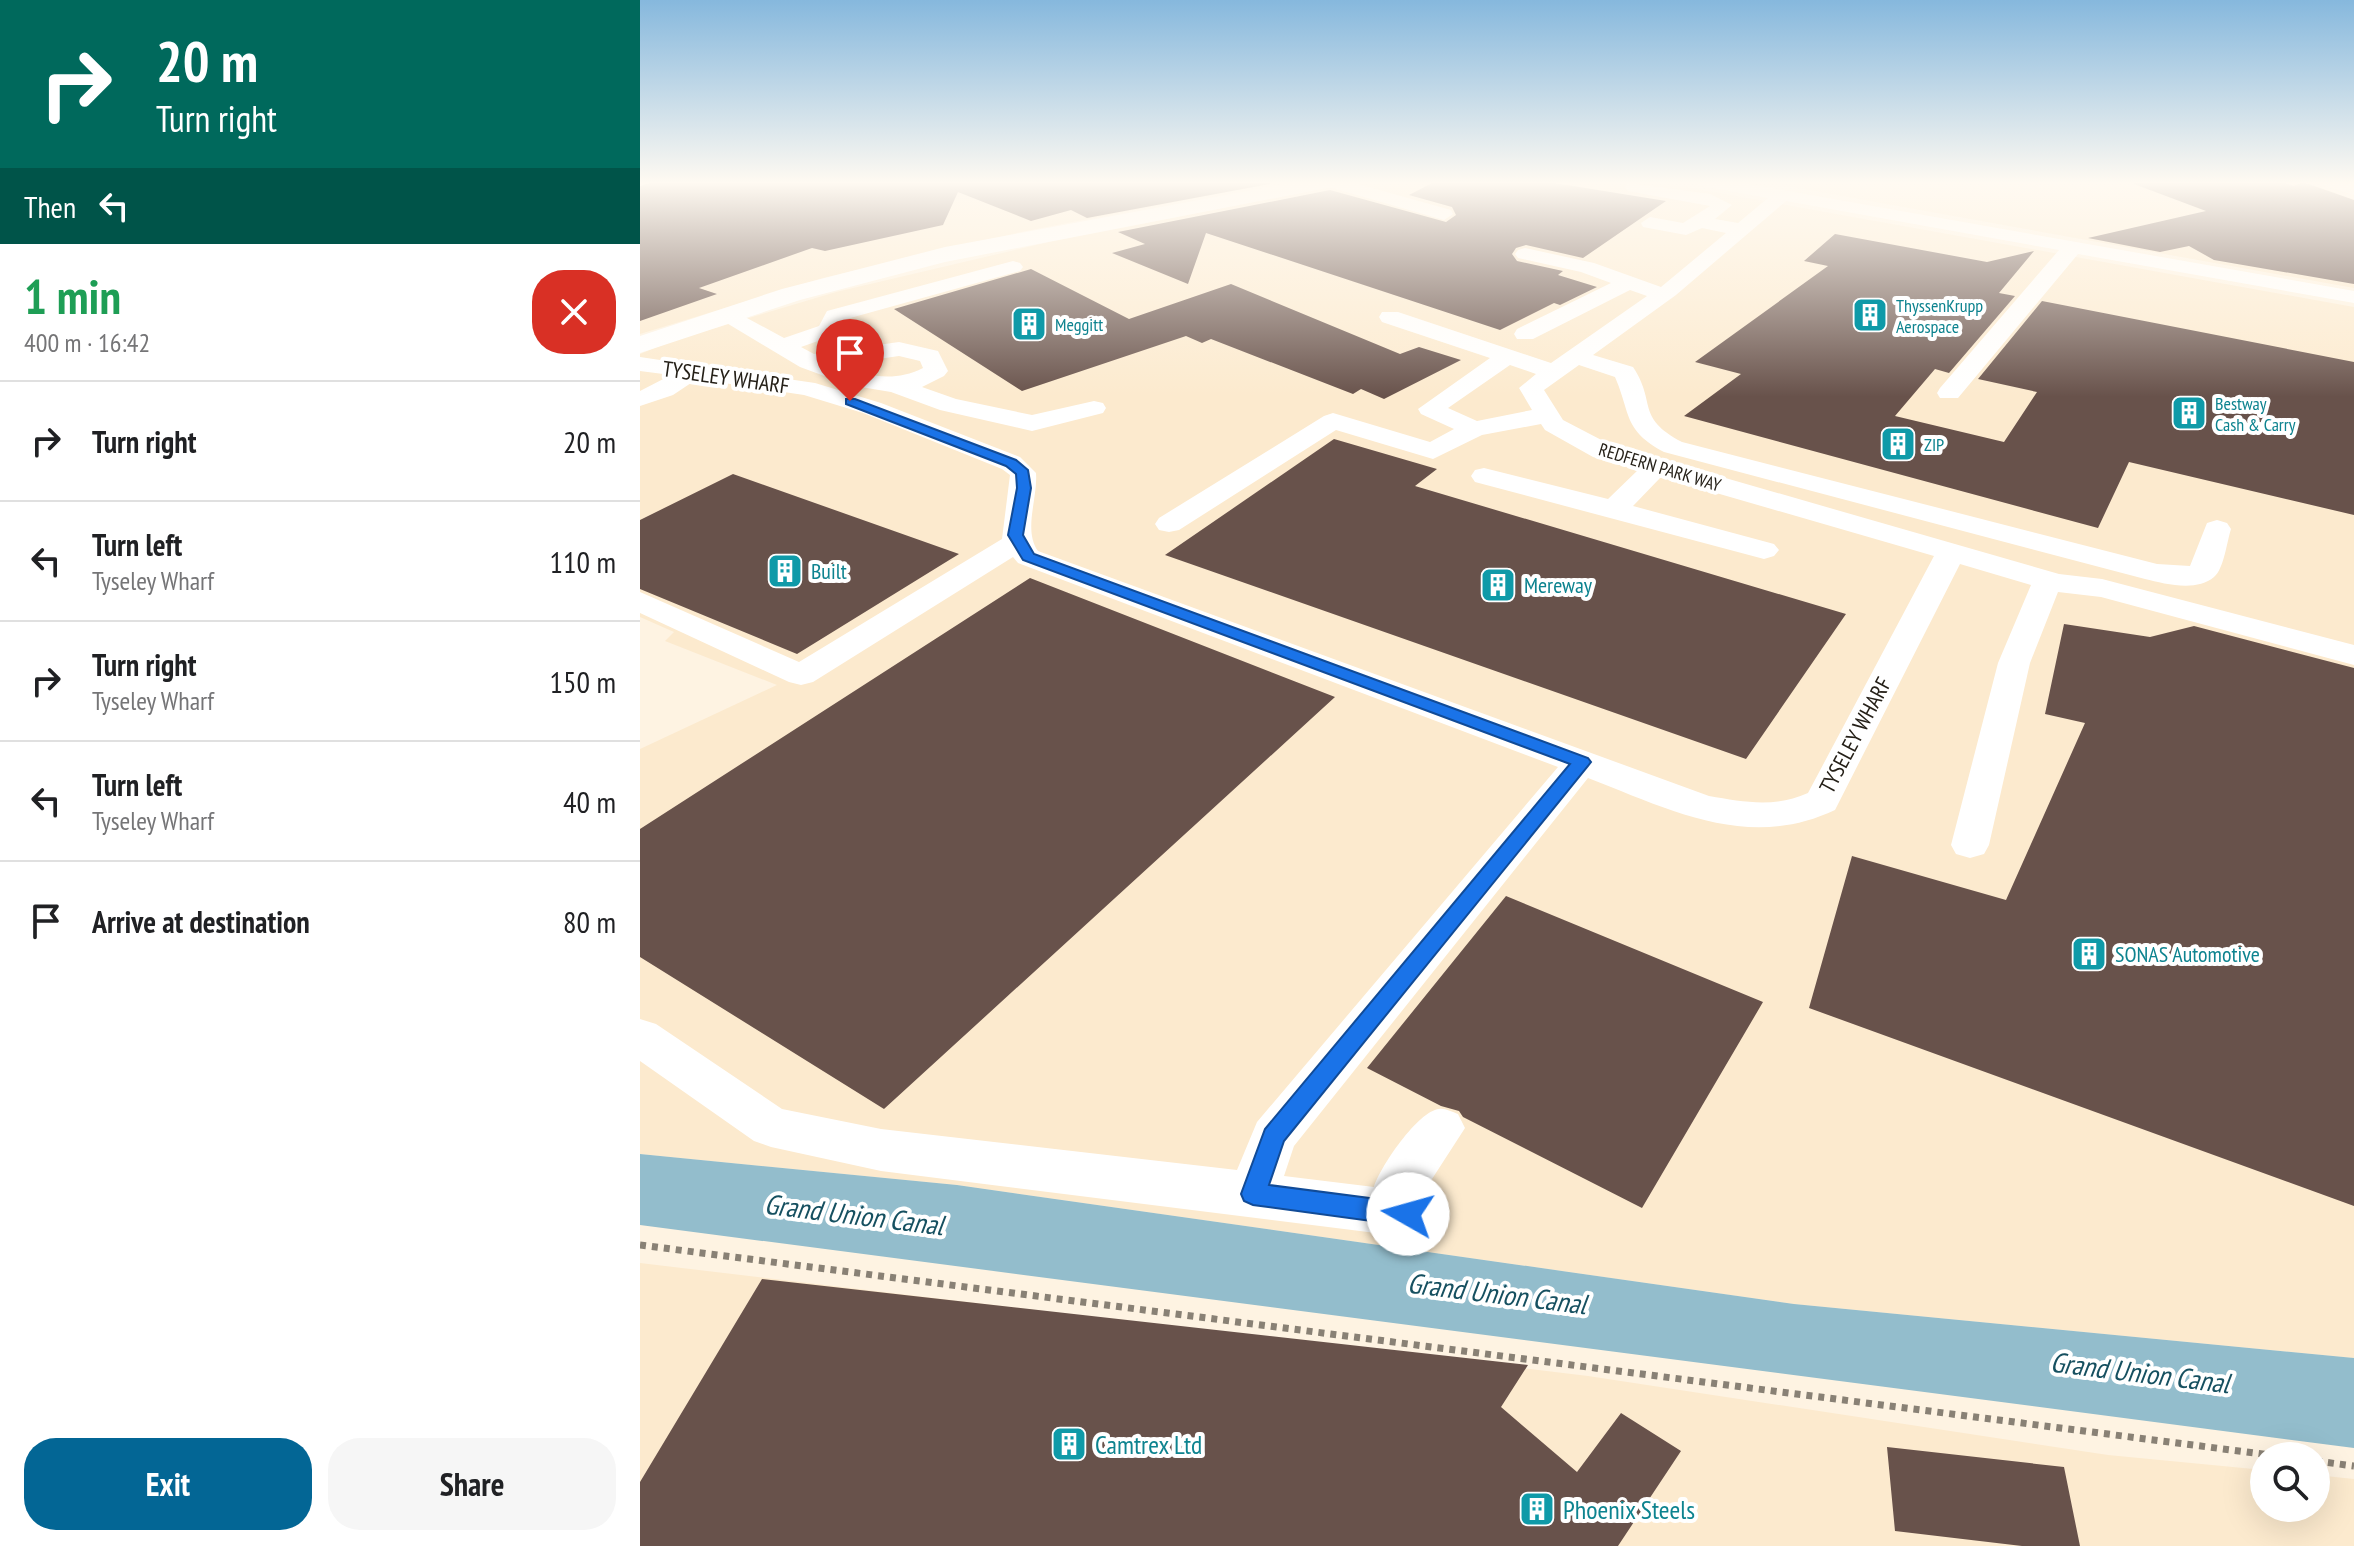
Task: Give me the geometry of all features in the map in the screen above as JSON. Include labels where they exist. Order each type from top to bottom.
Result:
[{"type":"main road","points":[[641,348],[809,289],[963,253]]},
{"type":"street","points":[[1169,524],[1333,421],[1433,451],[1474,429],[1547,415],[1531,388],[1721,253]]},
{"type":"street","points":[[1949,393],[2068,253]]},
{"type":"street","points":[[2108,253],[2354,297]]},
{"type":"street","points":[[1525,254],[1587,267],[1663,295]]},
{"type":"street","points":[[781,347],[827,330],[835,316],[1013,267]]},
{"type":"street","points":[[1525,334],[1629,282]]},
{"type":"street","points":[[726,316],[808,362],[857,379],[900,387],[949,405],[1032,423],[1094,408]]},
{"type":"street","points":[[1390,317],[1507,357],[1625,372],[1633,387],[1639,423],[1652,437],[1673,447],[2156,573],[2186,577],[2203,572],[2217,529]]},
{"type":"street","name":"TYSELEY WHARF","points":[[641,348],[694,371],[807,388],[872,408],[1011,463],[1023,473],[1017,542],[1028,557],[1703,808],[1757,817],[1796,815],[1822,801],[1951,552]]},
{"type":"street","points":[[808,362],[899,349],[930,356],[936,371],[923,380],[900,387]]},
{"type":"street","points":[[1474,429],[1430,409],[1507,357]]},
{"type":"street","points":[[640,399],[664,390],[694,371]]},
{"type":"street","name":"REDFERN PARK WAY","points":[[1547,415],[1554,425],[1602,451],[2060,583],[2102,588],[2354,655]]},
{"type":"street","points":[[1614,509],[1656,467]]},
{"type":"street","points":[[1484,476],[1764,550]]},
{"type":"street","points":[[640,601],[801,675],[1017,542]]},
{"type":"street","points":[[1970,845],[2014,663],[2060,583],[2093,556]]},
{"type":"street","points":[[1253,1194],[1274,1136],[1582,762]]},
{"type":"street","points":[[640,1037],[771,1127],[881,1150],[1400,1213],[1400,1182],[1441,1128]]},
{"type":"path","points":[[640,1245],[2250,1452]]},
{"type":"path","points":[[2330,1463],[2354,1466]]},
{"type":"shaded area","points":[[640,253],[930,253],[823,278],[640,334]]},
{"type":"shaded area","points":[[1002,253],[2054,253],[2354,307],[2354,1358],[1794,1304],[957,1185],[640,1154],[640,749],[777,685],[665,641],[674,632],[640,617],[640,354],[675,340],[836,292]]},
{"type":"shaded area","points":[[2160,253],[2354,253],[2354,288]]},
{"type":"shaded area","name":"Camtrex Ltd","points":[[640,1263],[1588,1376],[2108,1455],[2250,1469],[2250,1522],[2330,1522],[2330,1476],[2354,1479],[2354,1546],[640,1546]]},
{"type":"water","name":"Grand Union Canal","points":[[640,1154],[957,1185],[1794,1304],[2354,1358],[2354,1448],[2330,1445],[2330,1442],[2308,1442],[640,1225]]},
{"type":"building","points":[[640,253],[797,253],[699,288],[717,294],[640,321]]},
{"type":"building","points":[[1112,253],[1199,253],[1188,284]]},
{"type":"building","points":[[1267,253],[1513,253],[1517,261],[1563,271],[1558,275],[1597,287],[1560,305],[1554,303],[1500,330]]},
{"type":"building","points":[[1562,253],[1590,253],[1583,258]]},
{"type":"building","points":[[1813,253],[1939,253],[1987,262],[2032,253],[1999,293],[2015,296],[1949,373],[1935,369],[1895,416],[2004,442],[2037,392],[1978,379],[2042,301],[2354,362],[2354,515],[2129,462],[2098,528],[1684,416],[1741,374],[1695,362],[1828,266],[1804,261]]},
{"type":"building","points":[[2202,253],[2354,253],[2354,284],[2214,260]]},
{"type":"building","points":[[1031,269],[1129,319],[1231,284],[1400,354],[1419,347],[1461,360],[1384,399],[1361,389],[1353,394],[1211,339],[1202,343],[1186,336],[1022,391],[894,309]]},
{"type":"building","name":"Mereway","points":[[1334,439],[1437,469],[1415,486],[1846,614],[1746,759],[1165,555]]},
{"type":"building","name":"Built","points":[[733,474],[959,554],[797,654],[640,589],[640,520]]},
{"type":"building","points":[[1030,578],[1335,697],[884,1109],[640,957],[640,829]]},
{"type":"building","name":"SONAS Automotive","points":[[2064,624],[2150,637],[2194,626],[2354,668],[2354,1206],[1809,1008],[1852,856],[2006,900],[2085,723],[2045,714]]},
{"type":"building","points":[[1506,896],[1763,1002],[1642,1208],[1463,1117],[1459,1111],[1441,1106],[1367,1068]]},
{"type":"building","name":"Camtrex Ltd","points":[[762,1279],[1528,1365],[1501,1407],[1577,1472],[1621,1413],[1681,1451],[1618,1546],[640,1546],[640,1482]]},
{"type":"building","points":[[1887,1447],[2064,1467],[2080,1546],[2022,1546],[1895,1531]]},
{"type":"place","name":"ThyssenKrupp Aerospace","points":[[1870,315]]},
{"type":"place","name":"Meggitt","points":[[1029,324]]},
{"type":"place","name":"Bestway Cash & Carry","points":[[2189,413]]},
{"type":"place","name":"ZIP","points":[[1898,444]]},
{"type":"place","name":"Built","points":[[785,571]]},
{"type":"place","name":"Mereway","points":[[1498,585]]},
{"type":"place","name":"SONAS Automotive","points":[[2089,954]]},
{"type":"place","name":"Camtrex Ltd","points":[[1069,1444]]},
{"type":"place","name":"Phoenix Steels","points":[[1537,1509]]},
{"type":"route","points":[[850,401],[1011,463],[1023,473],[1024,488],[1016,535],[1017,542],[1028,557],[1582,762],[1274,1136],[1253,1194],[1408,1214]]}]
